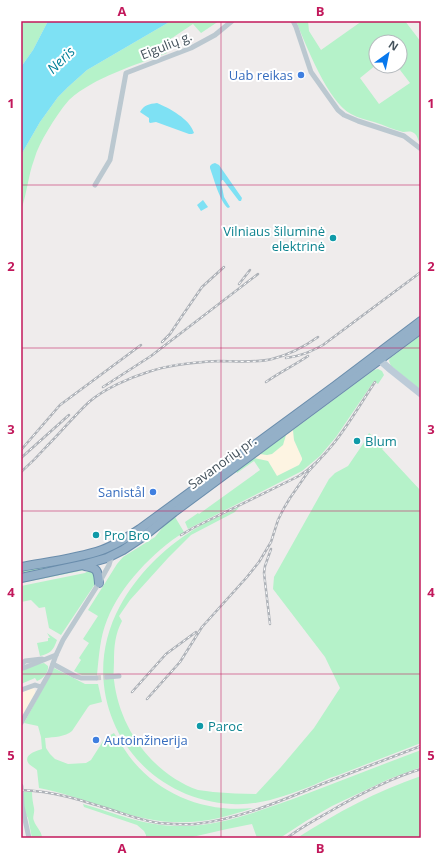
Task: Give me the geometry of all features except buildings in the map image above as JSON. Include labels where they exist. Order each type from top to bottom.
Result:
[{"type":"highway","name":"Savanorių pr.","points":[[21,578],[100,561],[112,556],[144,536],[377,358],[421,320]]},
{"type":"highway","name":"Savanorių pr.","points":[[21,567],[81,556],[112,546],[119,542],[145,526],[335,386],[421,329]]},
{"type":"highway","points":[[112,546],[112,556]]},
{"type":"highway","points":[[82,565],[97,570],[99,573],[99,583]]},
{"type":"main road","points":[[377,358],[421,394]]},
{"type":"street","name":"Eigulių g.","points":[[95,185],[110,160],[126,73],[191,48],[216,35],[232,21]]},
{"type":"street","points":[[293,21],[311,72],[338,110],[344,115],[353,119],[404,136],[421,150]]},
{"type":"street","points":[[21,723],[53,664],[63,640],[99,583],[109,565],[112,556]]},
{"type":"street","points":[[21,668],[56,655]]},
{"type":"street","points":[[21,665],[26,661],[45,659]]},
{"type":"street","points":[[53,664],[74,676],[81,678],[96,678]]},
{"type":"street","points":[[107,677],[119,676]]},
{"type":"street","points":[[21,690],[35,685],[41,687]]},
{"type":"street","points":[[21,786],[22,806],[29,838]]},
{"type":"shaded area","points":[[293,430],[294,440],[302,460],[299,465],[277,476],[268,461],[254,458]]},
{"type":"shaded area","points":[[33,688],[35,693],[21,718],[21,693]]},
{"type":"green space","points":[[25,21],[48,21],[33,50],[21,67],[21,26]]},
{"type":"green space","points":[[171,21],[219,21],[201,33],[193,24],[163,44],[167,53],[103,78],[79,92],[69,100],[60,111],[38,148],[21,210],[21,155],[40,122],[58,97],[87,70]]},
{"type":"green space","points":[[296,21],[308,21],[309,31],[321,50],[362,21],[405,21],[421,42],[421,144],[412,132],[403,132],[360,118],[342,108],[326,86]]},
{"type":"green space","points":[[421,335],[421,390],[391,366],[389,361],[390,358]]},
{"type":"green space","points":[[378,369],[382,371],[384,375],[378,384],[374,381],[336,437],[320,456],[302,471],[188,529],[185,522],[198,513],[199,514],[260,470],[254,461],[237,473],[236,471],[254,458],[268,461],[277,476],[299,465],[302,458],[294,440],[293,430],[374,370]]},
{"type":"green space","points":[[369,433],[385,446],[382,449],[421,491],[421,743],[314,785],[263,802],[232,804],[197,798],[166,783],[140,762],[120,736],[108,706],[103,673],[107,640],[120,606],[134,584],[161,554],[182,537],[198,527],[239,507],[235,512],[191,535],[130,600],[119,616],[122,621],[115,641],[114,680],[117,698],[131,731],[141,747],[166,773],[181,783],[198,790],[256,794],[314,728],[340,688],[325,657],[273,589],[274,577],[329,479],[335,473],[348,466]]},
{"type":"green space","points":[[286,435],[283,445],[272,454],[260,454]]},
{"type":"green space","points":[[175,517],[184,532],[161,549],[139,570],[129,582],[113,607],[103,633],[97,675],[82,675],[74,671],[81,660],[79,658],[89,643],[83,639],[98,616],[88,610],[117,564],[123,557],[155,537],[167,522]]},
{"type":"green space","points":[[97,555],[75,563],[21,574],[21,571]]},
{"type":"green space","points":[[83,568],[86,569],[21,583],[21,580]]},
{"type":"green space","points":[[91,570],[94,574],[95,584],[61,635],[49,628],[45,607],[39,608],[31,600],[21,602],[21,586],[85,573]]},
{"type":"green space","points":[[47,633],[57,640],[51,651],[40,656],[37,643],[48,641],[48,638],[50,638]]},
{"type":"green space","points":[[44,663],[48,666],[48,668],[47,673],[43,677],[37,681],[35,678],[21,684],[21,671]]},
{"type":"green space","points":[[54,668],[85,684],[98,684],[102,702],[90,705],[69,733],[45,738],[46,748],[55,759],[68,764],[86,763],[91,760],[105,738],[114,733],[129,756],[141,770],[169,791],[201,804],[235,809],[253,808],[203,821],[172,822],[138,817],[72,796],[39,788],[37,770],[29,764],[27,758],[36,751],[42,749],[41,737],[38,726],[24,723]]},
{"type":"green space","points":[[421,750],[421,767],[389,779],[332,806],[280,838],[257,838],[252,824],[188,838],[146,838],[144,831],[137,825],[84,807],[83,804],[154,824],[193,826],[208,824],[237,818],[265,809]]},
{"type":"green space","points":[[421,776],[421,838],[297,838],[357,803],[389,788]]},
{"type":"green space","points":[[21,792],[32,792],[34,810],[33,819],[41,833],[42,838],[32,838],[28,818],[21,807]]},
{"type":"water","name":"Neris","points":[[48,21],[171,21],[87,70],[58,97],[40,122],[21,155],[21,67],[33,50]]},
{"type":"water","points":[[157,103],[173,111],[184,119],[192,128],[194,133],[189,134],[156,122],[150,123],[149,118],[140,112],[147,105]]},
{"type":"water","points":[[215,163],[219,165],[242,198],[241,201],[239,201],[222,180],[221,182],[224,197],[230,207],[228,208],[222,201],[210,168],[212,164]]},
{"type":"water","points":[[203,200],[208,207],[201,211],[197,205]]},
{"type":"tunnel","points":[[96,678],[107,677]]},
{"type":"railway","points":[[162,342],[170,334],[202,287],[224,267]]},
{"type":"railway","points":[[239,284],[250,270]]},
{"type":"railway","points":[[286,358],[314,350],[323,345],[421,272]]},
{"type":"railway","points":[[103,387],[151,356],[258,274]]},
{"type":"railway","points":[[21,472],[89,402],[109,388],[141,374],[166,367],[202,362],[272,359],[296,350],[318,337]]},
{"type":"railway","points":[[21,450],[60,405],[141,345]]},
{"type":"railway","points":[[266,382],[308,356]]},
{"type":"railway","points":[[181,535],[299,476],[311,467],[322,457],[342,433],[375,382]]},
{"type":"railway","points":[[21,458],[69,415]]},
{"type":"railway","points":[[147,699],[180,662],[202,627],[259,562],[271,542],[278,520],[284,508],[308,472],[320,459]]},
{"type":"railway","points":[[270,624],[264,573],[271,549]]},
{"type":"railway","points":[[132,692],[166,654],[196,632]]},
{"type":"railway","points":[[21,790],[45,792],[69,797],[153,822],[195,824],[211,822],[243,814],[421,746]]},
{"type":"railway","points":[[287,838],[308,824],[362,794],[421,769]]},
{"type":"place","name":"Uab reikas","points":[[301,75]]},
{"type":"place","name":"Vilniaus šiluminė elektrinė","points":[[333,238]]},
{"type":"place","name":"Blum","points":[[357,441]]},
{"type":"place","name":"Sanistål","points":[[153,492]]},
{"type":"place","name":"Pro Bro","points":[[96,535]]},
{"type":"place","name":"Paroc","points":[[200,726]]},
{"type":"place","name":"Autoinžinerija","points":[[96,740]]}]
